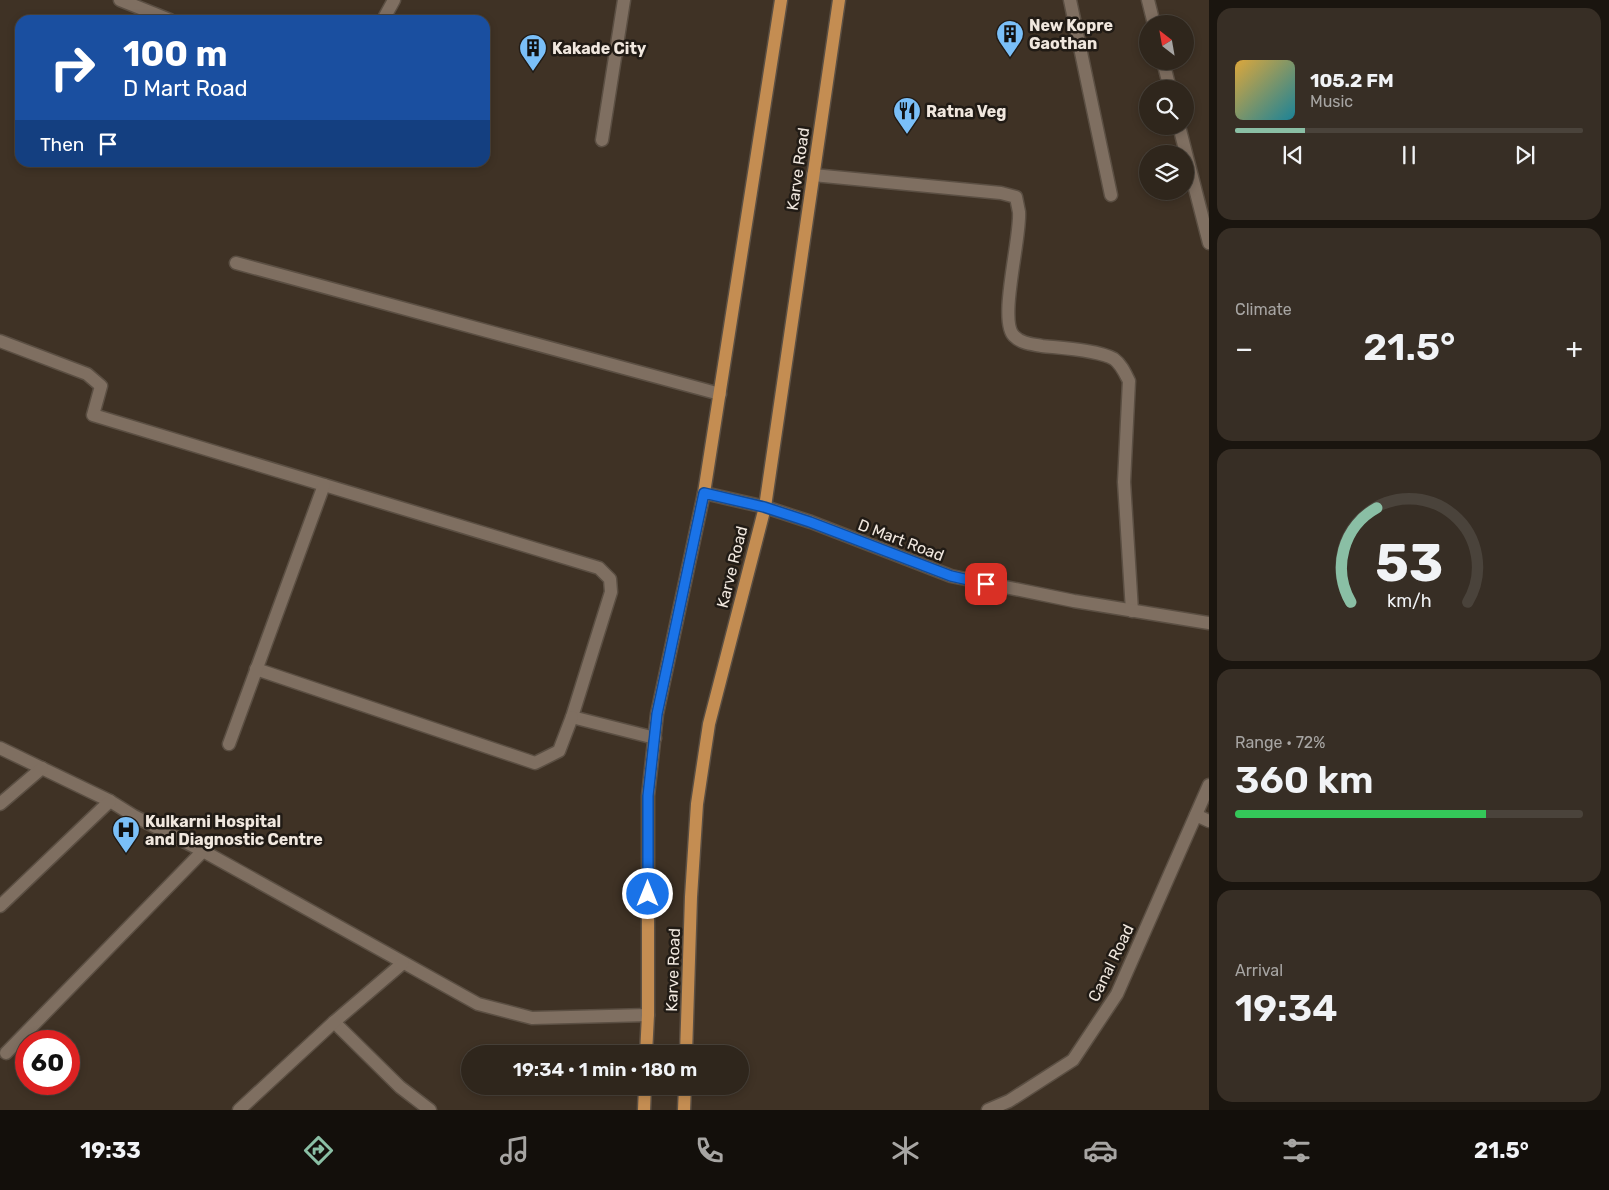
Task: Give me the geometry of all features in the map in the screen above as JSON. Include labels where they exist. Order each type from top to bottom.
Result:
[{"type":"main road","name":"Karve Road","points":[[646,1045],[648,796],[657,714],[704,493],[781,0]]},
{"type":"main road","name":"Karve Road","points":[[686,1045],[691,897],[697,804],[709,724],[764,507],[839,0]]},
{"type":"main road","points":[[644,1110],[645,1095]]},
{"type":"main road","points":[[684,1110],[685,1095]]},
{"type":"street","points":[[120,0],[158,15]]},
{"type":"street","points":[[386,15],[394,0]]},
{"type":"street","points":[[602,140],[624,0]]},
{"type":"street","points":[[1070,0],[1111,195]]},
{"type":"street","points":[[1148,0],[1152,15]]},
{"type":"street","points":[[1182,135],[1203,196],[1209,243]]},
{"type":"street","points":[[813,175],[1001,193],[1016,197],[1019,213],[1016,256],[1008,309],[1008,324],[1013,335],[1024,343],[1098,354],[1113,359],[1121,366],[1129,381],[1124,482],[1132,611]]},
{"type":"street","points":[[236,263],[720,394]]},
{"type":"street","points":[[0,341],[87,374],[101,386],[93,415],[598,568],[610,579],[611,592],[572,717],[559,751],[535,763],[256,670]]},
{"type":"street","points":[[229,744],[324,485]]},
{"type":"street","name":"D Mart Road","points":[[704,493],[764,507],[810,522],[951,576],[1074,601],[1209,622]]},
{"type":"street","points":[[572,717],[654,738]]},
{"type":"street","points":[[0,748],[110,801],[134,816],[203,851],[478,1004],[532,1018],[648,1015]]},
{"type":"street","points":[[0,804],[42,768]]},
{"type":"street","name":"Canal Road","points":[[988,1110],[1009,1101],[1073,1060],[1117,994],[1209,785]]},
{"type":"street","points":[[0,906],[110,801]]},
{"type":"street","points":[[1196,816],[1209,821]]},
{"type":"street","points":[[6,1053],[203,851]]},
{"type":"street","points":[[239,1110],[334,1022],[403,963]]},
{"type":"street","points":[[334,1022],[400,1087],[430,1110]]},
{"type":"place","name":"New Kopre Gaothan","points":[[1010,58]]},
{"type":"place","name":"Kakade City","points":[[533,72]]},
{"type":"place","name":"Ratna Veg","points":[[907,135]]},
{"type":"place","name":"Kulkarni Hospital and Diagnostic Centre","points":[[126,854]]},
{"type":"route","points":[[648,894],[648,796],[657,714],[704,493],[764,507],[810,522],[951,576],[986,584]]}]
